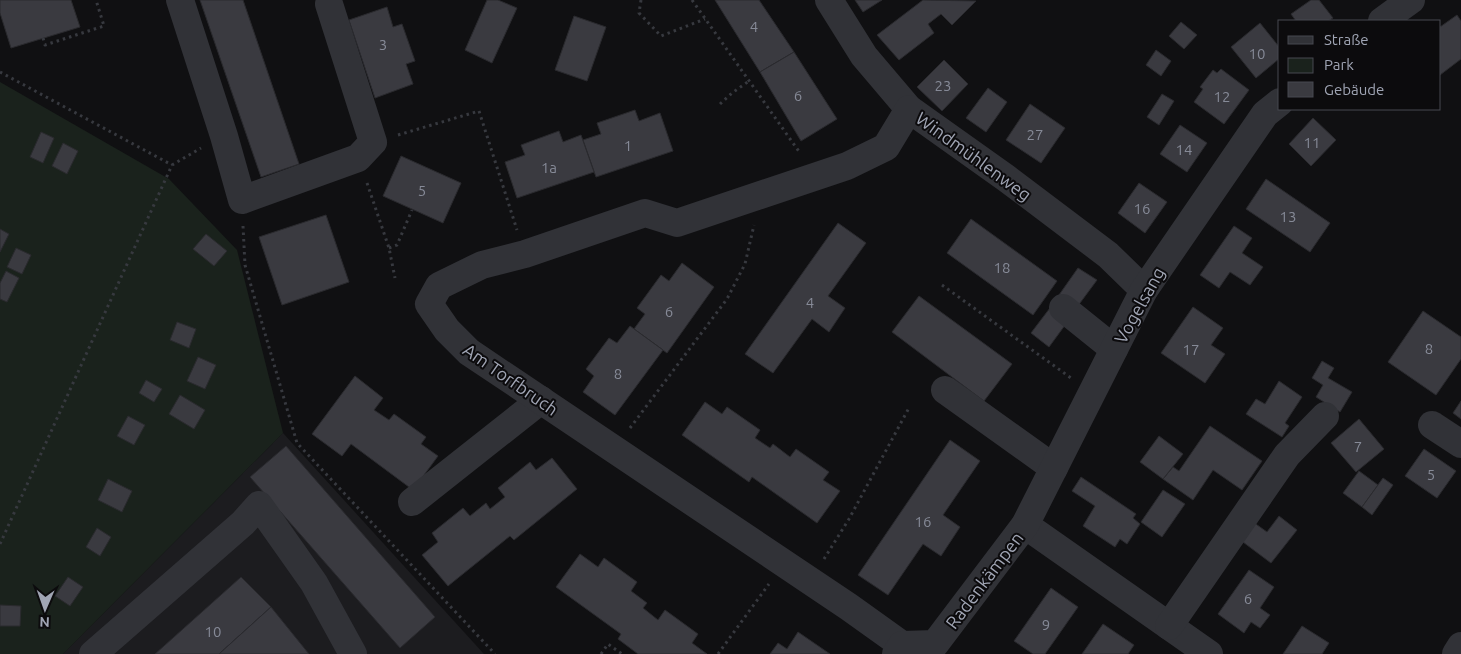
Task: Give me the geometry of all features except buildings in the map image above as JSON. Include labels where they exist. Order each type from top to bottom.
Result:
[{"type":"street","points":[[180,0],[224,136],[242,200],[366,150],[329,4]]},
{"type":"street","name":"Windmühlenweg","points":[[829,0],[864,56],[909,109],[1006,178],[1108,255],[1144,290]]},
{"type":"street","points":[[1383,20],[1411,0]]},
{"type":"street","name":"Vogelsang","points":[[1025,525],[1144,290],[1264,114],[1278,104]]},
{"type":"street","name":"Am Torfbruch","points":[[899,650],[849,607],[469,352],[447,330],[429,304],[439,286],[482,265],[525,254],[645,213],[677,223],[847,166],[886,147],[909,109]]},
{"type":"street","points":[[1064,308],[1114,349]]},
{"type":"street","points":[[945,390],[1054,468]]},
{"type":"street","points":[[412,502],[541,400]]},
{"type":"street","points":[[1169,626],[1287,455],[1325,416]]},
{"type":"street","points":[[1432,425],[1461,444]]},
{"type":"street","points":[[93,654],[243,523],[259,505],[314,583],[353,654]]},
{"type":"street","name":"Radenkämpen","points":[[899,650],[935,644],[1025,525],[1209,654]]},
{"type":"street","points":[[1456,654],[1461,646]]},
{"type":"path","points":[[43,38],[45,45],[104,26],[96,0]]},
{"type":"path","points":[[641,0],[639,13],[661,36],[705,19]]},
{"type":"path","points":[[692,0],[816,176]]},
{"type":"path","points":[[0,72],[172,165]]},
{"type":"path","points":[[720,104],[749,81]]},
{"type":"path","points":[[395,278],[366,150],[479,111],[525,254]]},
{"type":"path","points":[[0,544],[172,165],[224,136]]},
{"type":"path","points":[[614,450],[727,299],[745,264],[762,195]]},
{"type":"path","points":[[242,200],[245,265],[297,443],[496,654]]},
{"type":"path","points":[[389,248],[397,245],[412,210]]},
{"type":"path","points":[[942,286],[1092,393]]},
{"type":"path","points":[[811,581],[848,519],[910,406]]},
{"type":"path","points":[[718,654],[784,564]]},
{"type":"path","points":[[601,654],[608,644],[622,654]]},
{"type":"shaded area","points":[[283,433],[484,654],[63,654]]},
{"type":"green space","points":[[0,82],[169,179],[237,250],[283,433],[63,654],[0,654]]}]
